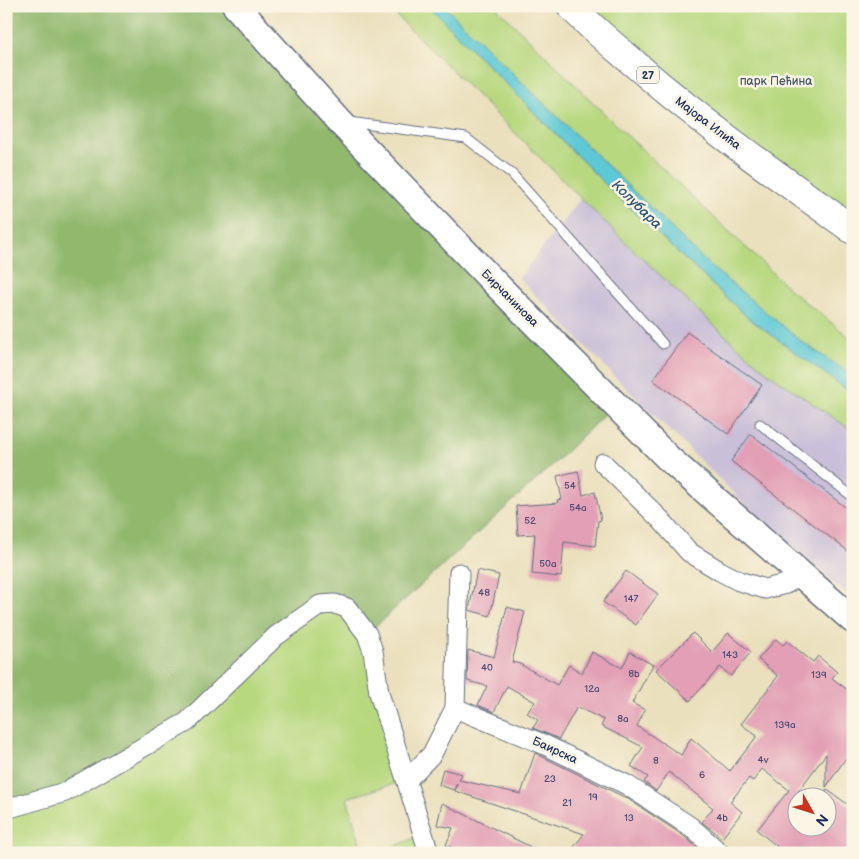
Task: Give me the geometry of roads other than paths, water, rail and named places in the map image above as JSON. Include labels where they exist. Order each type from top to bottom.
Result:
[{"type":"main road","name":"Бирчанинова","points":[[236,6],[339,121],[491,279],[668,458],[853,620]]},
{"type":"main road","name":"Мајора Илића","points":[[571,6],[671,96],[785,182],[853,230]]},
{"type":"street","points":[[603,463],[661,520],[689,552],[720,571],[739,581],[765,589],[786,584],[799,574]]},
{"type":"street","points":[[407,780],[432,754],[455,708],[459,573]]},
{"type":"street","points":[[6,810],[65,792],[188,722],[276,636],[320,604],[335,604],[347,608],[367,634],[373,651],[379,693],[429,853]]},
{"type":"street","name":"Баирска","points":[[455,708],[544,744],[628,784],[691,827],[720,853]]},
{"type":"lane","points":[[339,121],[466,138],[512,174],[663,344]]},
{"type":"lane","points":[[760,424],[853,497]]},
{"type":"water","name":"Колубара","points":[[429,6],[444,6],[710,266],[802,342],[853,376],[853,394],[747,317],[612,191]]},
{"type":"park label","name":"парк Пећина","points":[[776,81]]}]
